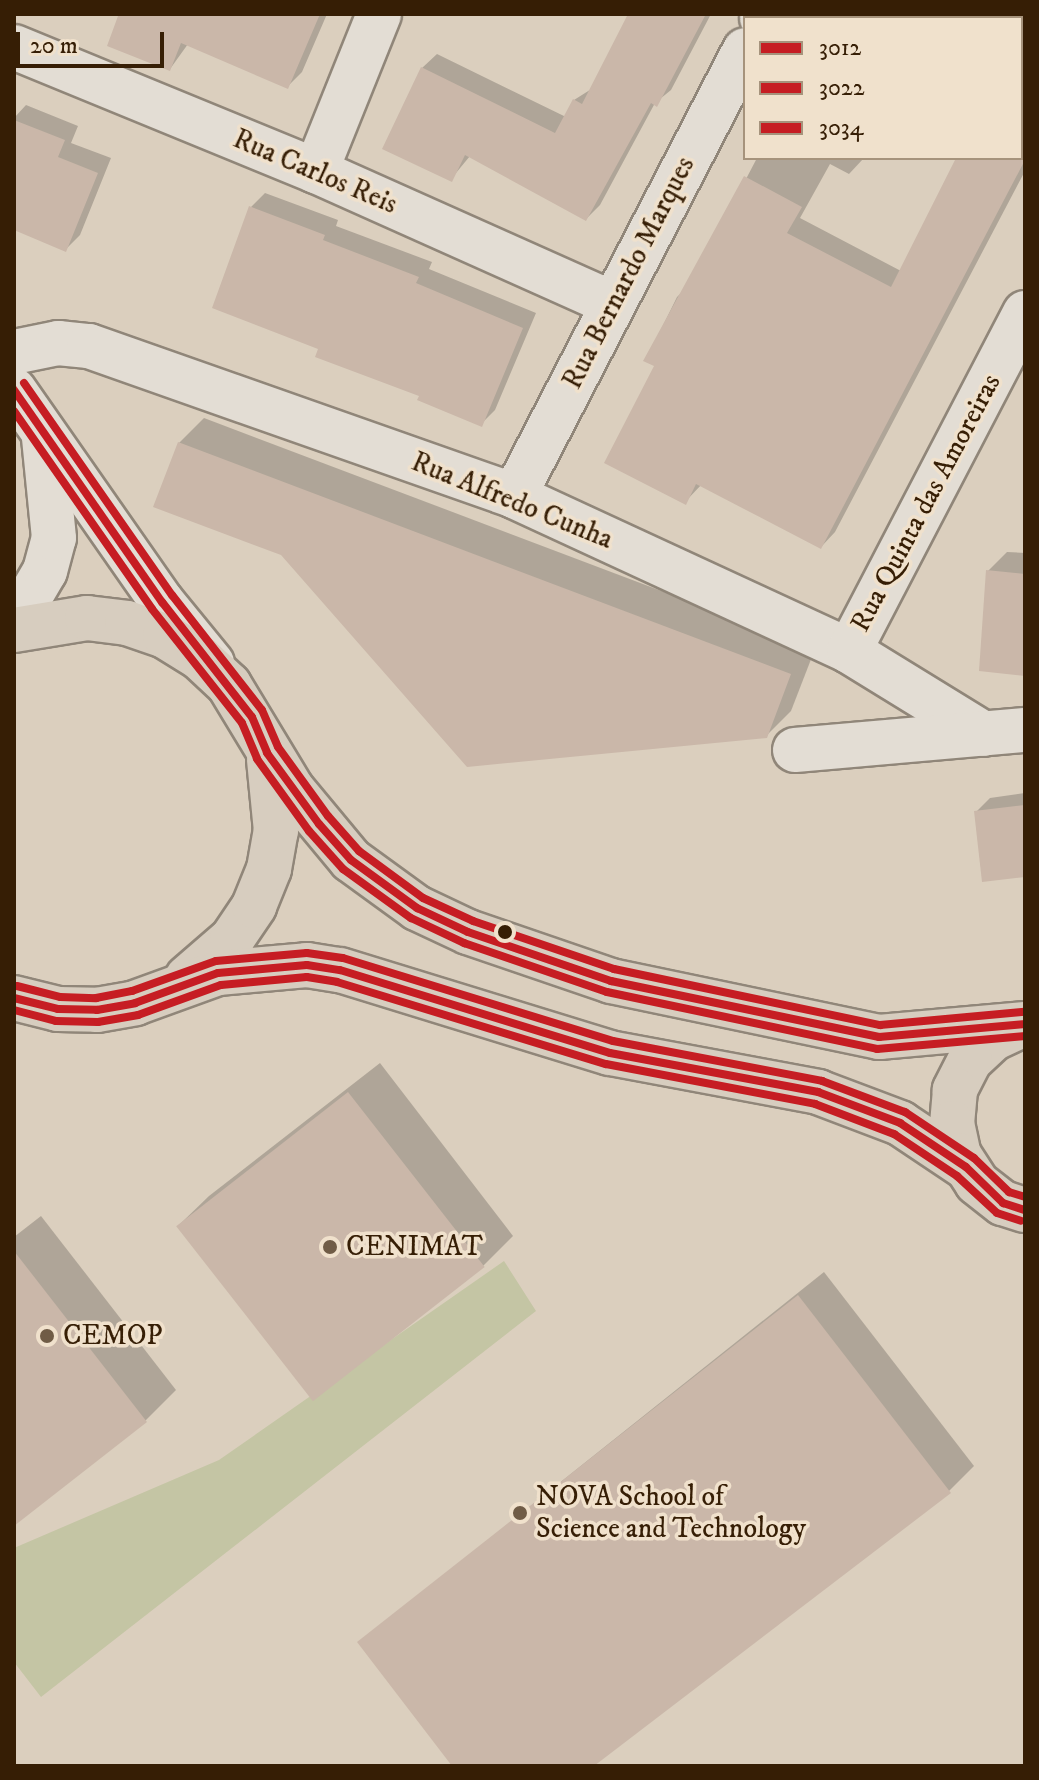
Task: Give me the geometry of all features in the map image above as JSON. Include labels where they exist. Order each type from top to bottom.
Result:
[{"type":"main road","points":[[14,630],[87,618],[127,623],[165,636],[229,685],[267,753],[319,824],[379,883],[455,926],[534,957],[611,981],[879,1037],[1024,1024]]},
{"type":"main road","points":[[172,988],[205,967],[232,939],[259,894],[276,831],[267,753]]},
{"type":"main road","points":[[14,998],[58,1009],[97,1010],[135,1003],[172,988],[260,967],[340,970],[597,1050],[818,1092],[900,1123],[966,1167]]},
{"type":"main road","points":[[1024,1024],[986,1045],[970,1060],[955,1090],[952,1123],[966,1167],[977,1183],[1003,1203],[1025,1210]]},
{"type":"street","points":[[316,171],[379,14]]},
{"type":"street","name":"Rua Carlos Reis","points":[[14,47],[316,171],[613,304]]},
{"type":"street","name":"Rua Bernardo Marques","points":[[514,496],[743,54]]},
{"type":"street","name":"Rua Quinta das Amoreiras","points":[[849,651],[1025,313]]},
{"type":"street","name":"Rua Alfredo Cunha","points":[[14,352],[58,343],[89,346],[514,496],[849,651],[1004,732]]},
{"type":"street","points":[[14,390],[162,602],[229,685]]},
{"type":"street","points":[[14,624],[45,571],[54,538],[44,436]]},
{"type":"street","points":[[795,750],[1004,732]]},
{"type":"green space","points":[[504,1261],[536,1311],[41,1697],[14,1662],[14,1548],[219,1460]]},
{"type":"building","points":[[114,14],[320,14],[288,89],[181,43],[170,71],[107,46],[118,16]]},
{"type":"building","points":[[628,14],[706,14],[657,107],[651,103],[586,221],[465,155],[452,182],[382,149],[421,67],[555,133],[573,99],[582,104]]},
{"type":"building","points":[[14,120],[65,140],[58,157],[98,173],[66,252],[14,230]]},
{"type":"building","points":[[955,160],[1025,160],[821,549],[696,484],[686,505],[604,463],[654,366],[643,361],[744,176],[802,207],[787,233],[891,287]]},
{"type":"building","points":[[249,206],[325,235],[323,240],[419,277],[416,283],[523,328],[482,427],[417,400],[419,396],[315,357],[318,349],[212,308]]},
{"type":"building","points":[[178,442],[791,674],[767,738],[467,767],[281,555],[153,507]]},
{"type":"building","points":[[986,570],[1025,574],[1025,676],[979,671]]},
{"type":"building","points":[[1025,805],[1025,877],[982,882],[974,811]]},
{"type":"building","name":"CENIMAT","points":[[348,1092],[485,1267],[313,1401],[176,1226]]},
{"type":"building","name":"CEMOP","points":[[14,1251],[147,1422],[14,1526]]},
{"type":"building","points":[[798,1295],[951,1493],[594,1766],[452,1766],[357,1642]]},
{"type":"transit line","name":"3034","points":[[24,383],[172,595],[262,710],[278,747],[328,816],[359,851],[423,898],[473,921],[614,969],[880,1025],[1024,1012]]},
{"type":"transit line","name":"3012","points":[[14,390],[162,602],[252,717],[267,753],[319,824],[351,860],[417,908],[468,932],[611,981],[879,1037],[1025,1024]]},
{"type":"transit line","name":"3022","points":[[14,411],[152,609],[242,723],[257,759],[309,831],[343,869],[411,918],[464,943],[607,992],[877,1049],[1025,1036]]},
{"type":"transit line","name":"3034","points":[[17,986],[60,997],[96,998],[132,991],[216,961],[307,953],[343,958],[613,1041],[822,1081],[905,1112],[974,1158],[1009,1192],[1025,1197]]},
{"type":"transit line","name":"3012","points":[[14,998],[58,1009],[97,1010],[135,1003],[218,973],[307,965],[340,970],[610,1053],[818,1092],[900,1123],[966,1167],[1003,1203],[1025,1210]]},
{"type":"transit line","name":"3022","points":[[14,1010],[56,1021],[98,1022],[138,1015],[221,985],[307,977],[337,982],[606,1064],[815,1104],[894,1134],[957,1176],[997,1213],[1021,1221]]},
{"type":"place","name":"CENIMAT","points":[[330,1247]]},
{"type":"place","name":"CEMOP","points":[[47,1336]]},
{"type":"place","name":"NOVA School of Science and Technology","points":[[520,1513]]}]
